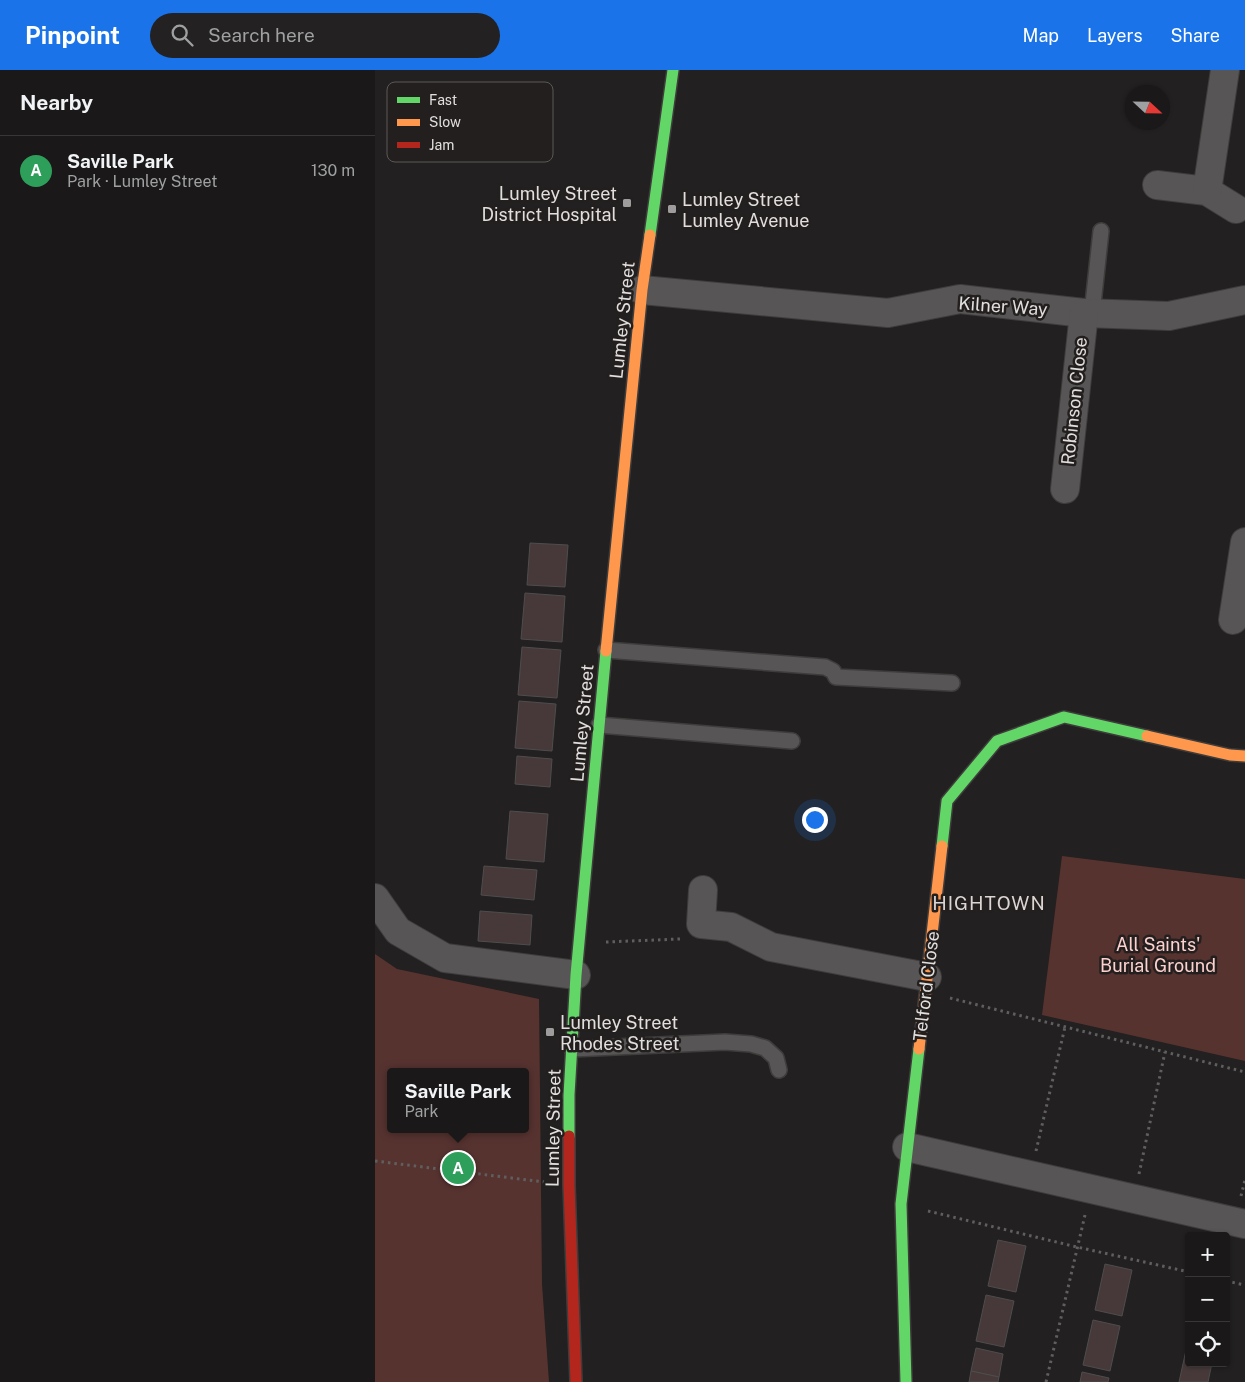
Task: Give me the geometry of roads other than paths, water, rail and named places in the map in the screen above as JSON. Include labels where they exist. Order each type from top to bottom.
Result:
[{"type":"main road","name":"Lumley Street","points":[[576,1382],[569,1185],[569,1095],[576,975],[581,942],[605,650],[642,290],[673,70]]},
{"type":"main road","name":"Telford Close","points":[[906,1382],[901,1204],[947,801],[997,741],[1064,717],[1230,755],[1245,756]]},
{"type":"street","points":[[1207,191],[1225,70]]},
{"type":"street","points":[[1157,185],[1207,191],[1240,211]]},
{"type":"street","name":"Kilner Way","points":[[642,290],[888,313],[961,299],[1088,313],[1169,316],[1245,300]]},
{"type":"street","name":"Robinson Close","points":[[1065,489],[1088,313]]},
{"type":"street","points":[[1233,620],[1245,542]]},
{"type":"street","points":[[703,890],[701,924],[731,927],[771,947],[926,984]]},
{"type":"street","points":[[375,898],[398,932],[445,958],[576,975]]},
{"type":"street","points":[[907,1147],[1245,1224]]},
{"type":"lane","points":[[1088,313],[1101,231]]},
{"type":"lane","points":[[605,650],[825,668],[833,671],[836,677],[952,682]]},
{"type":"lane","points":[[599,726],[792,741]]},
{"type":"lane","points":[[572,1049],[725,1042],[751,1044],[765,1048],[776,1058],[779,1070]]},
{"type":"place","name":"Lumley Street District Hospital","points":[[627,203]]},
{"type":"place","name":"Lumley Street Lumley Avenue","points":[[672,209]]},
{"type":"place","name":"Lumley Street Rhodes Street","points":[[550,1032]]},
{"type":"place","name":"Saville Park","points":[[458,1168]]},
{"type":"district","name":"HIGHTOWN","points":[[989,903]]},
{"type":"park label","name":"All Saints' Burial Ground","points":[[1158,954]]}]
